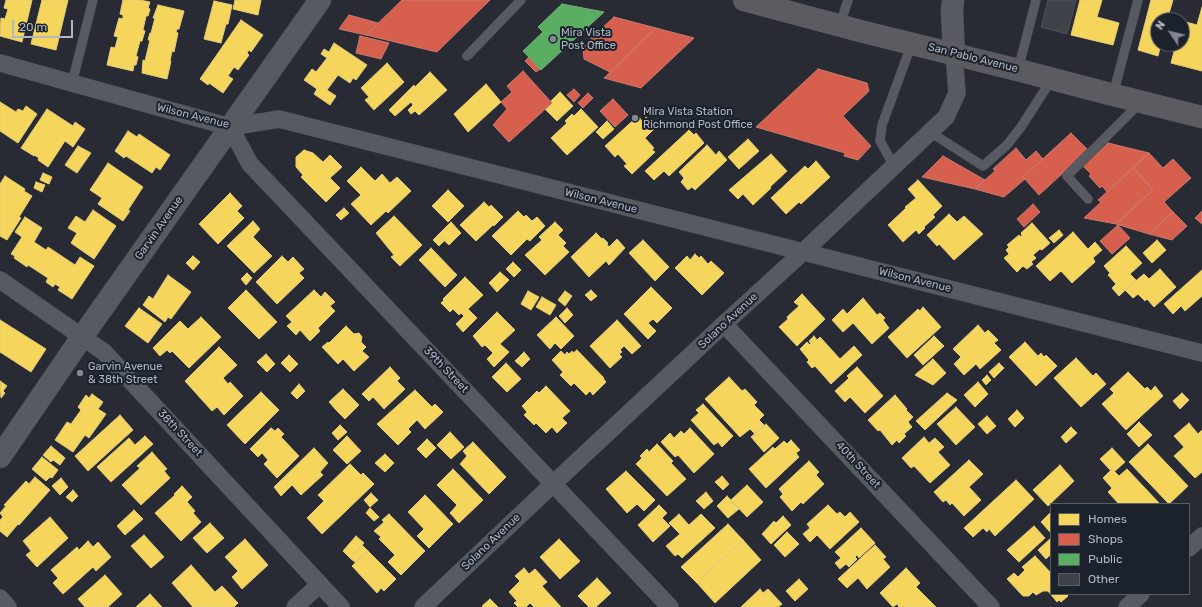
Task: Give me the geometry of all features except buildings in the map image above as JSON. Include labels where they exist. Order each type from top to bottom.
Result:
[{"type":"main road","name":"San Pablo Avenue","points":[[744,0],[1202,117]]},
{"type":"street","name":"Garvin Avenue","points":[[0,456],[82,337],[320,0]]},
{"type":"street","name":"Solano Avenue","points":[[423,607],[946,117],[957,93],[952,11],[953,0]]},
{"type":"street","name":"Wilson Avenue","points":[[0,63],[230,127],[279,119],[1202,353]]},
{"type":"street","name":"39th Street","points":[[230,127],[250,164],[670,607]]},
{"type":"street","name":"38th Street","points":[[0,280],[104,352],[342,607]]},
{"type":"street","name":"40th Street","points":[[724,324],[991,607]]},
{"type":"street","points":[[1190,547],[1202,536]]},
{"type":"street","points":[[295,607],[320,584]]},
{"type":"street","points":[[1127,607],[1140,595]]},
{"type":"street","points":[[0,598],[8,607]]},
{"type":"lane","points":[[72,83],[93,0]]},
{"type":"lane","points":[[467,56],[520,0]]},
{"type":"lane","points":[[840,25],[848,0]]},
{"type":"lane","points":[[1018,70],[1036,0]]},
{"type":"lane","points":[[1113,95],[1138,0]]},
{"type":"lane","points":[[894,166],[880,141],[882,125],[912,43]]},
{"type":"lane","points":[[930,132],[983,166],[1007,145],[1021,127],[1052,79]]},
{"type":"lane","points":[[1088,199],[1067,176],[1141,102]]},
{"type":"place","name":"Mira Vista Post Office","points":[[553,39]]},
{"type":"place","name":"Mira Vista Station Richmond Post Office","points":[[635,118]]},
{"type":"place","name":"Garvin Avenue & 38th Street","points":[[80,373]]}]
